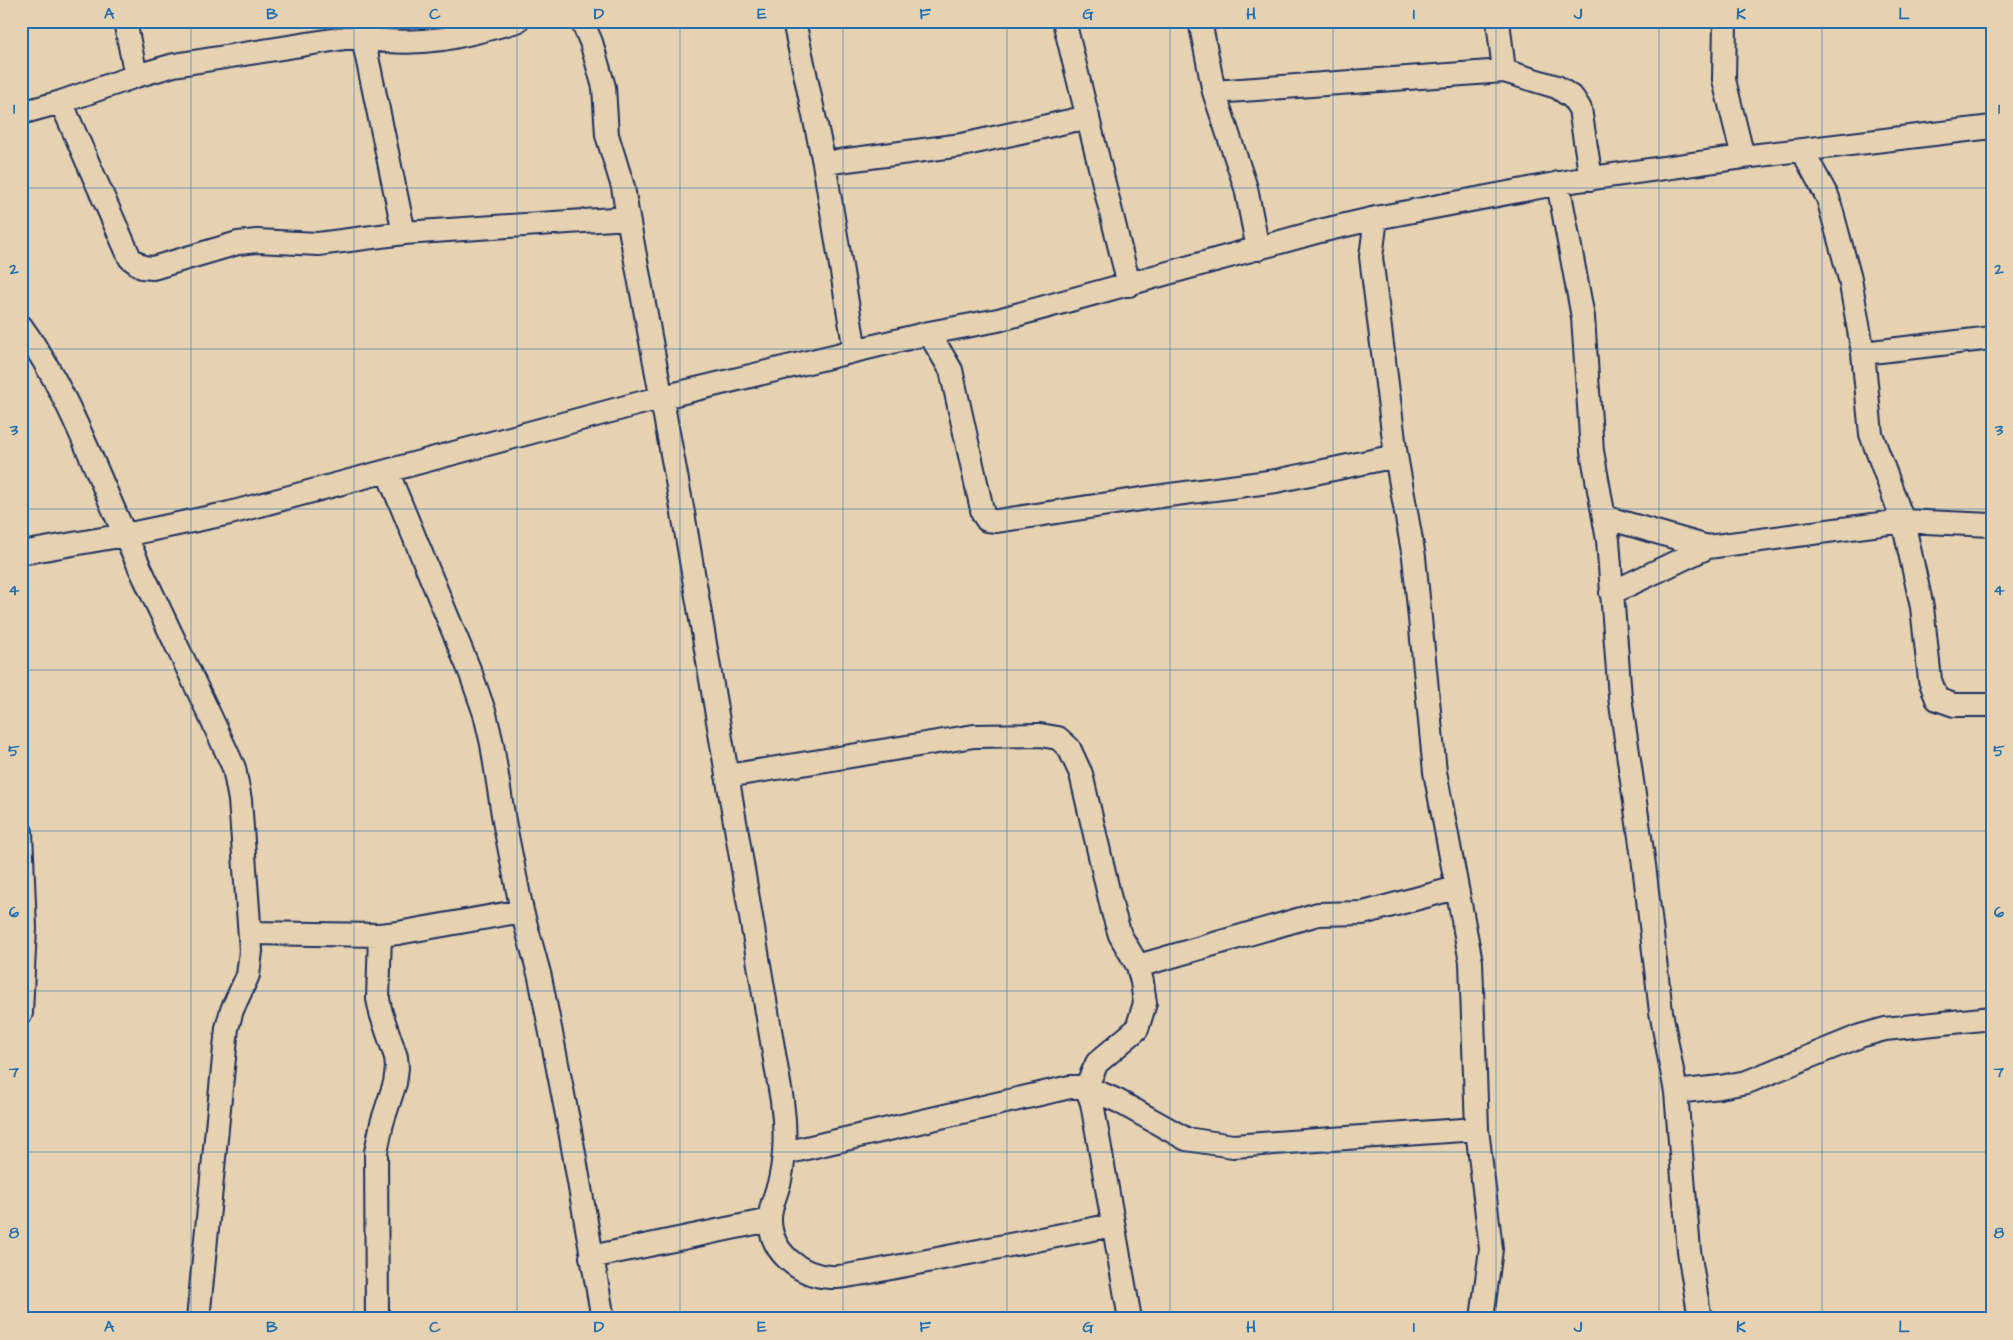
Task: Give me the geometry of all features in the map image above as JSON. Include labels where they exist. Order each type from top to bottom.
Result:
[{"type":"street","points":[[125,21],[136,76]]},
{"type":"street","points":[[21,113],[61,102],[136,76],[174,66],[345,38],[363,38],[393,43],[437,41],[517,21]]},
{"type":"street","points":[[582,21],[591,42],[604,87],[607,135],[620,176],[663,397],[782,1101],[786,1129],[785,1153],[770,1220],[774,1242],[785,1257],[810,1274],[832,1277],[865,1273],[1114,1225]]},
{"type":"street","points":[[794,21],[824,163],[855,351]]},
{"type":"street","points":[[1064,21],[1129,285]]},
{"type":"street","points":[[1200,21],[1214,92],[1246,188],[1258,249]]},
{"type":"street","points":[[1498,21],[1504,72]]},
{"type":"street","points":[[1725,21],[1724,80],[1743,157]]},
{"type":"street","points":[[363,38],[404,233]]},
{"type":"street","points":[[1214,92],[1504,72],[1557,87],[1573,98],[1580,109],[1591,179]]},
{"type":"street","points":[[61,102],[130,258],[142,268],[153,268],[238,243],[257,241],[318,244],[404,233],[628,218]]},
{"type":"street","points":[[824,163],[962,145],[1088,118]]},
{"type":"street","points":[[21,553],[125,536],[230,512],[663,397],[929,333],[998,320],[1320,231],[1376,218],[1558,183],[1743,157],[1992,127]]},
{"type":"street","points":[[1802,150],[1828,198],[1850,279],[1863,353],[1871,434],[1902,521],[1922,607],[1930,680],[1938,699],[1954,705],[1992,705]]},
{"type":"street","points":[[1558,183],[1583,317],[1592,451],[1608,540],[1620,697],[1644,865],[1661,1012],[1676,1092],[1689,1251],[1700,1319]]},
{"type":"street","points":[[1376,218],[1371,257],[1396,456],[1414,557],[1435,772],[1471,962],[1476,1129],[1491,1250],[1482,1319]]},
{"type":"street","points":[[929,333],[951,370],[983,514],[987,520],[997,521],[1154,497],[1276,482],[1396,456]]},
{"type":"street","points":[[25,338],[74,419],[125,536],[234,768],[240,800],[251,951],[248,976],[232,1010],[227,1028],[198,1319]]},
{"type":"street","points":[[1863,353],[1992,338]]},
{"type":"street","points":[[387,471],[471,674],[485,714],[522,911],[540,977],[569,1125],[603,1319]]},
{"type":"street","points":[[1604,518],[1708,547]]},
{"type":"street","points":[[1611,593],[1708,547],[1902,521],[1992,525]]},
{"type":"street","points":[[727,776],[974,736],[1040,735],[1058,738],[1069,748],[1081,774],[1120,936],[1138,966],[1142,982],[1144,1004],[1137,1029],[1097,1063],[1086,1087],[1092,1103],[1130,1319]]},
{"type":"street","points":[[21,832],[25,928],[21,1013]]},
{"type":"street","points":[[1138,966],[1318,914],[1363,913],[1456,888]]},
{"type":"street","points":[[250,932],[380,935],[522,911]]},
{"type":"street","points":[[377,1319],[376,1152],[382,1123],[395,1083],[397,1068],[396,1057],[381,1013],[378,998],[380,935]]},
{"type":"street","points":[[1676,1092],[1746,1082],[1860,1036],[1886,1029],[1992,1018]]},
{"type":"street","points":[[785,1153],[1070,1087],[1086,1087],[1118,1101],[1186,1139],[1233,1146],[1476,1129]]},
{"type":"street","points":[[591,1257],[770,1220]]}]
